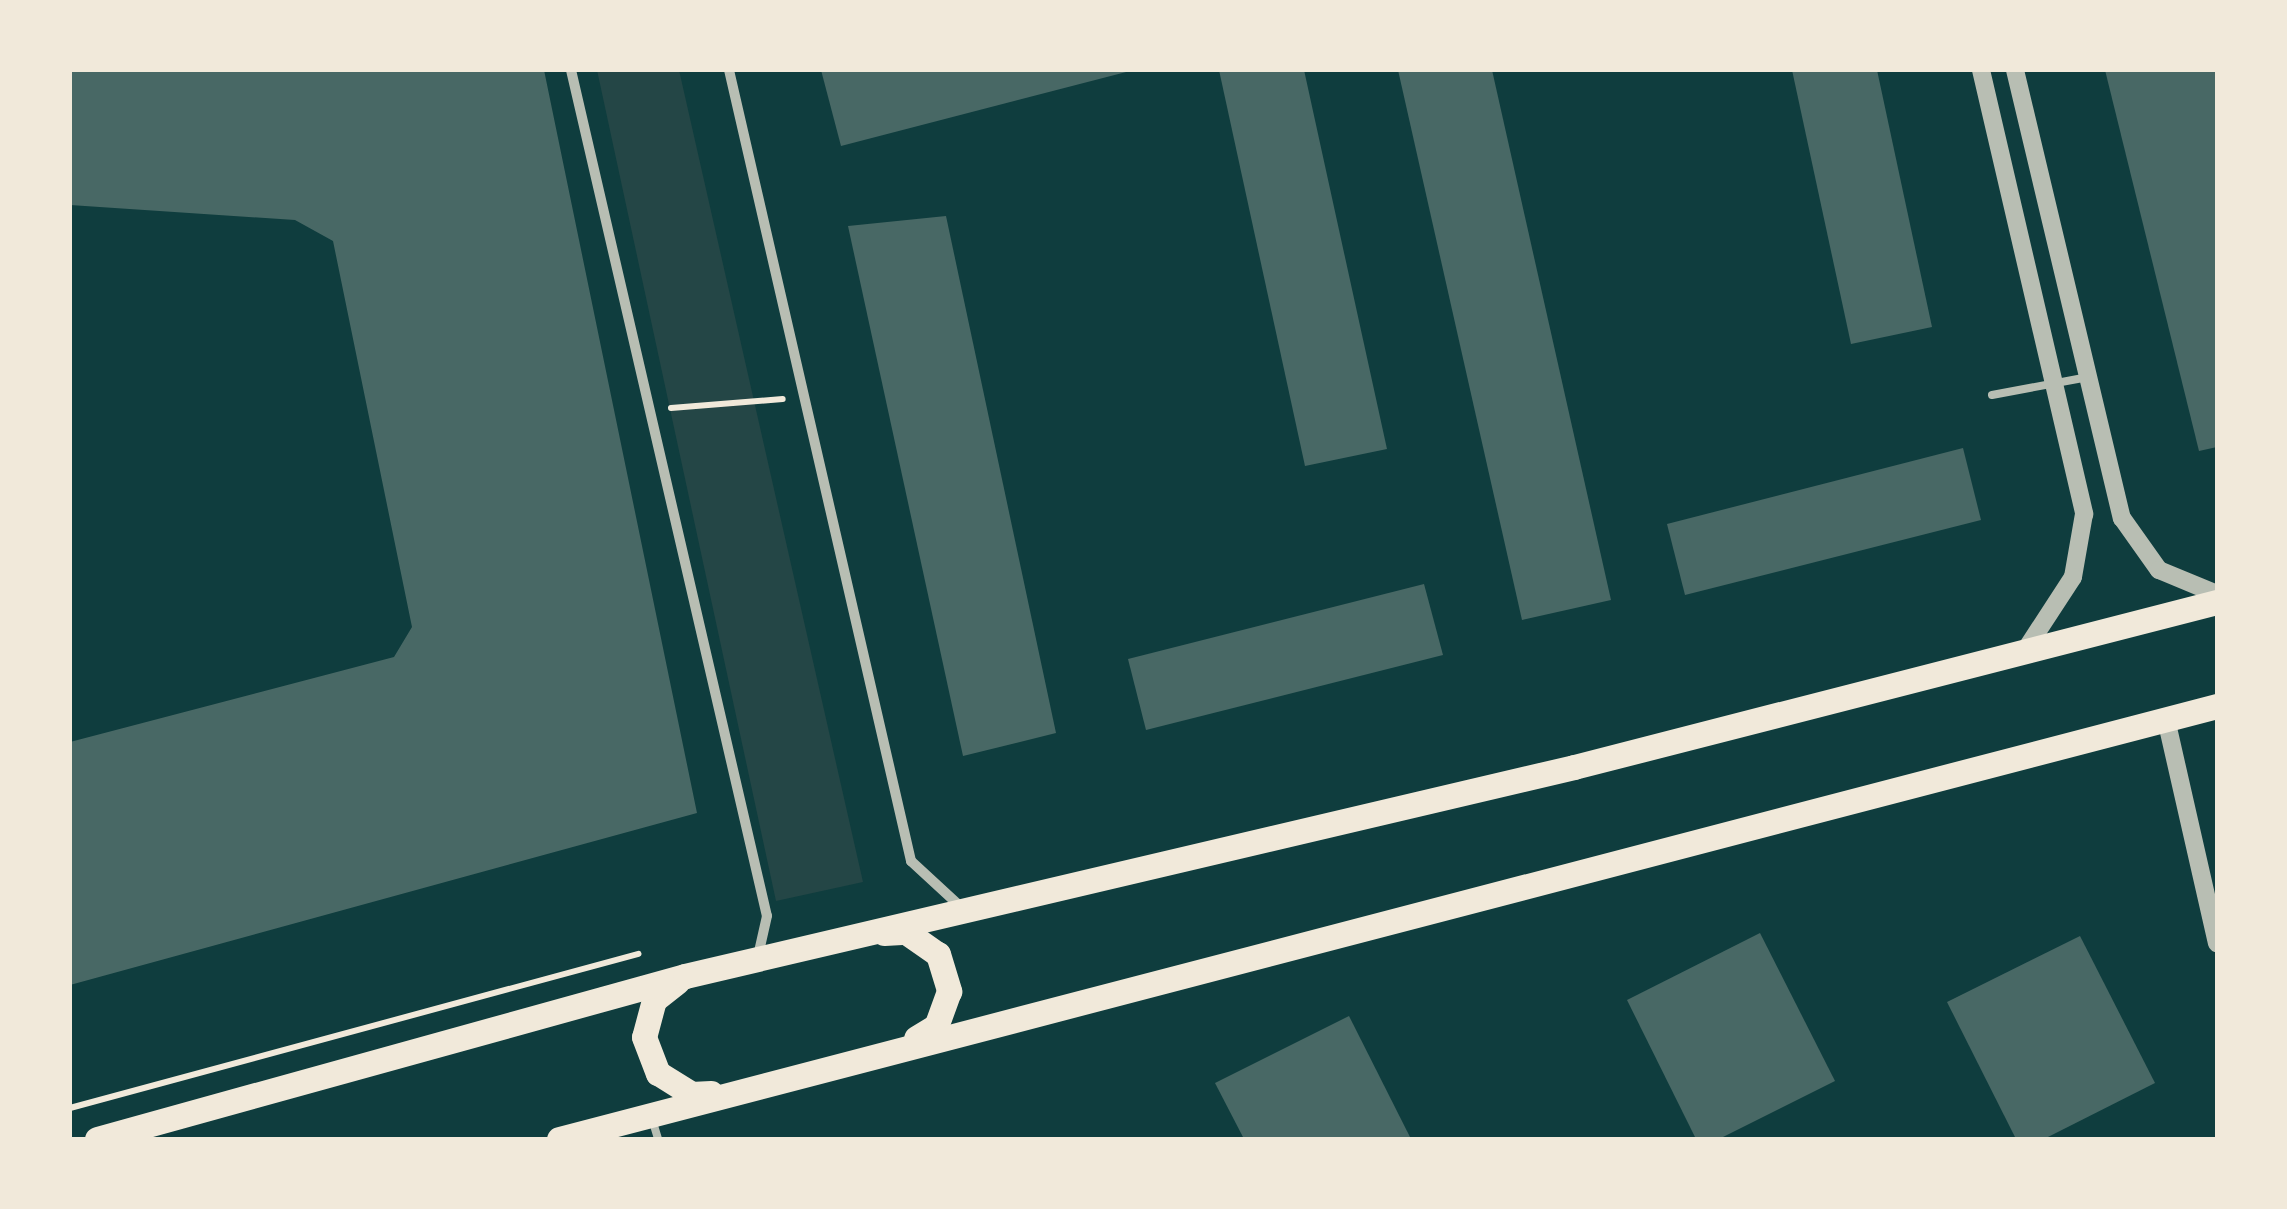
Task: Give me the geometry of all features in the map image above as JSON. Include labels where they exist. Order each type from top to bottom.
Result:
[{"type":"main road","points":[[97,1139],[685,976],[1574,766],[2028,646],[2217,602]]},
{"type":"main road","points":[[559,1139],[655,1127],[730,1092],[2217,706]]},
{"type":"main road","points":[[868,934],[906,932],[938,954],[950,991],[936,1026],[904,1046]]},
{"type":"main road","points":[[685,976],[654,1000],[644,1037],[658,1073],[691,1094],[730,1092]]},
{"type":"street","points":[[571,70],[767,916],[757,960]]},
{"type":"street","points":[[729,70],[911,861],[963,908]]},
{"type":"street","points":[[1981,70],[2080,480],[2081,541],[2073,577],[2028,646]]},
{"type":"street","points":[[2015,70],[2088,377],[2134,542],[2159,570],[2217,594]]},
{"type":"street","points":[[2166,720],[2217,943]]},
{"type":"lane","points":[[1992,395],[2088,377]]},
{"type":"path","points":[[650,410],[804,397]]},
{"type":"shaded area","points":[[597,70],[679,70],[863,882],[776,901]]},
{"type":"building","points":[[70,70],[544,70],[697,813],[70,985],[70,742],[394,657],[412,627],[333,241],[295,220],[70,205]]},
{"type":"building","points":[[821,70],[1130,70],[1130,71],[841,146]]},
{"type":"building","points":[[1219,70],[1304,70],[1387,449],[1305,466]]},
{"type":"building","points":[[1398,70],[1492,70],[1611,600],[1522,620]]},
{"type":"building","points":[[1792,70],[1877,70],[1932,327],[1851,344]]},
{"type":"building","points":[[2105,70],[2217,70],[2217,447],[2199,451]]},
{"type":"building","points":[[946,216],[1056,733],[963,756],[848,226]]},
{"type":"building","points":[[1963,448],[1981,520],[1685,595],[1667,524]]},
{"type":"building","points":[[1424,584],[1443,655],[1146,730],[1128,659]]},
{"type":"building","points":[[1760,933],[1835,1081],[1719,1139],[1696,1139],[1627,1000]]},
{"type":"building","points":[[2080,936],[2155,1083],[2044,1139],[2016,1139],[1947,1002]]},
{"type":"building","points":[[1349,1016],[1411,1139],[1244,1139],[1215,1083]]}]
